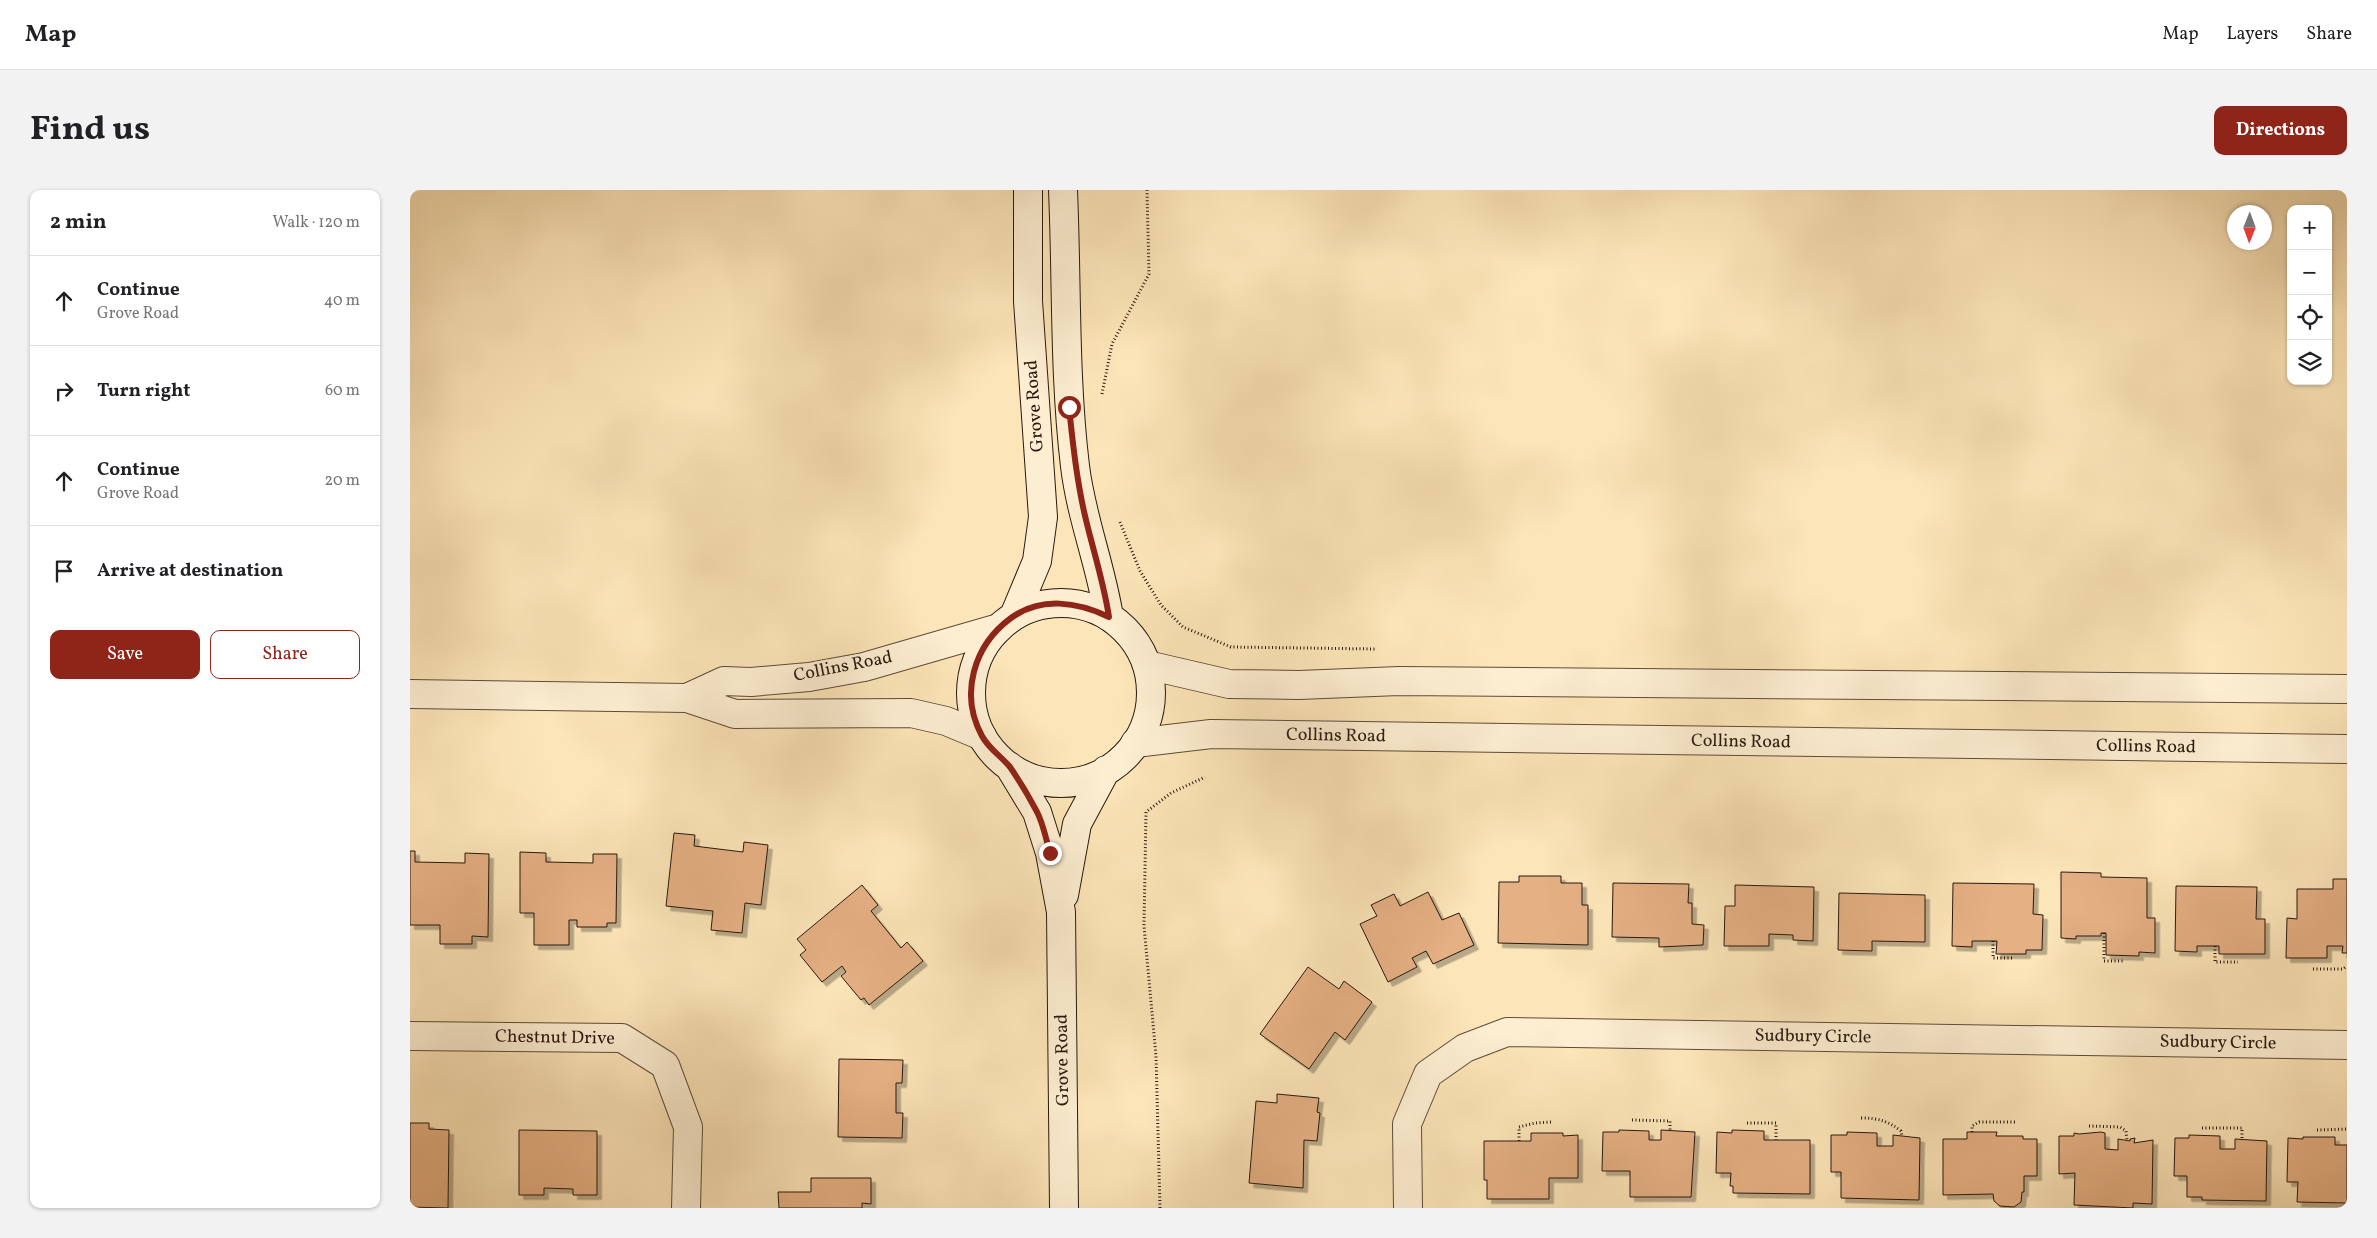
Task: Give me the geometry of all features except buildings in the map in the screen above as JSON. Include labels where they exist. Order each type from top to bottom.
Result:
[{"type":"street","name":"Grove Road","points":[[1006,622],[1037,561],[1043,518],[1028,302],[1028,190]]},
{"type":"street","name":"Grove Road","points":[[1063,190],[1069,407],[1075,468],[1086,522],[1104,584],[1109,617]]},
{"type":"street","name":"Collins Road","points":[[686,698],[724,681],[750,682],[809,677],[864,667],[1006,622],[1032,608],[1051,604],[1071,604],[1091,608],[1109,617],[1125,630],[1138,647],[1147,665]]},
{"type":"street","points":[[1006,622],[986,643],[977,660],[972,679],[971,699],[974,718],[982,736],[994,752],[1009,766],[1027,776],[1047,781],[1067,782],[1087,779],[1106,770],[1122,758],[1135,743],[1145,725],[1150,706],[1150,685],[1147,665],[1229,684],[1299,685],[1408,681],[2347,689]]},
{"type":"street","name":"Collins Road","points":[[410,694],[686,698],[735,714],[911,713],[946,721],[982,736]]},
{"type":"street","name":"Collins Road","points":[[1135,743],[1211,734],[2347,749]]},
{"type":"street","name":"Grove Road","points":[[1009,766],[1037,812],[1050,853],[1061,912],[1064,1208]]},
{"type":"street","name":"Grove Road","points":[[1061,912],[1077,824],[1106,770]]},
{"type":"street","name":"Sudbury Circle","points":[[1408,1208],[1407,1124],[1428,1074],[1465,1048],[1507,1032],[2347,1045]]},
{"type":"street","name":"Chestnut Drive","points":[[410,1036],[622,1038],[665,1065],[688,1127],[686,1208]]},
{"type":"path","points":[[1101,399],[1105,370],[1112,344],[1149,274],[1147,190]]},
{"type":"path","points":[[1118,516],[1140,571],[1161,605],[1183,627],[1231,647],[1384,649]]},
{"type":"path","points":[[1160,1208],[1156,1056],[1144,926],[1146,812],[1171,793],[1205,777]]},
{"type":"path","points":[[2104,933],[2104,962],[2124,961]]},
{"type":"path","points":[[1993,941],[1993,958],[2013,958]]},
{"type":"path","points":[[2215,946],[2215,962],[2238,962]]},
{"type":"path","points":[[2313,969],[2342,969],[2347,966]]},
{"type":"path","points":[[1861,1118],[1876,1118],[1889,1122],[1901,1131],[1902,1136]]},
{"type":"path","points":[[1632,1120],[1670,1121],[1670,1130]]},
{"type":"path","points":[[1519,1141],[1519,1127],[1551,1122]]},
{"type":"path","points":[[1972,1132],[1972,1126],[1979,1122],[2016,1122]]},
{"type":"path","points":[[1747,1123],[1776,1123],[1776,1140]]},
{"type":"path","points":[[2088,1126],[2120,1127],[2126,1131],[2127,1141]]},
{"type":"path","points":[[2202,1128],[2242,1128],[2242,1139]]},
{"type":"path","points":[[2317,1130],[2347,1129]]},
{"type":"route","points":[[1050,853],[1037,812],[1009,766],[994,752],[982,736],[974,718],[971,699],[972,679],[977,660],[986,643],[999,628],[1014,616],[1032,608],[1051,604],[1071,604],[1091,608],[1109,617],[1104,584],[1086,522],[1075,468],[1069,407]]}]
